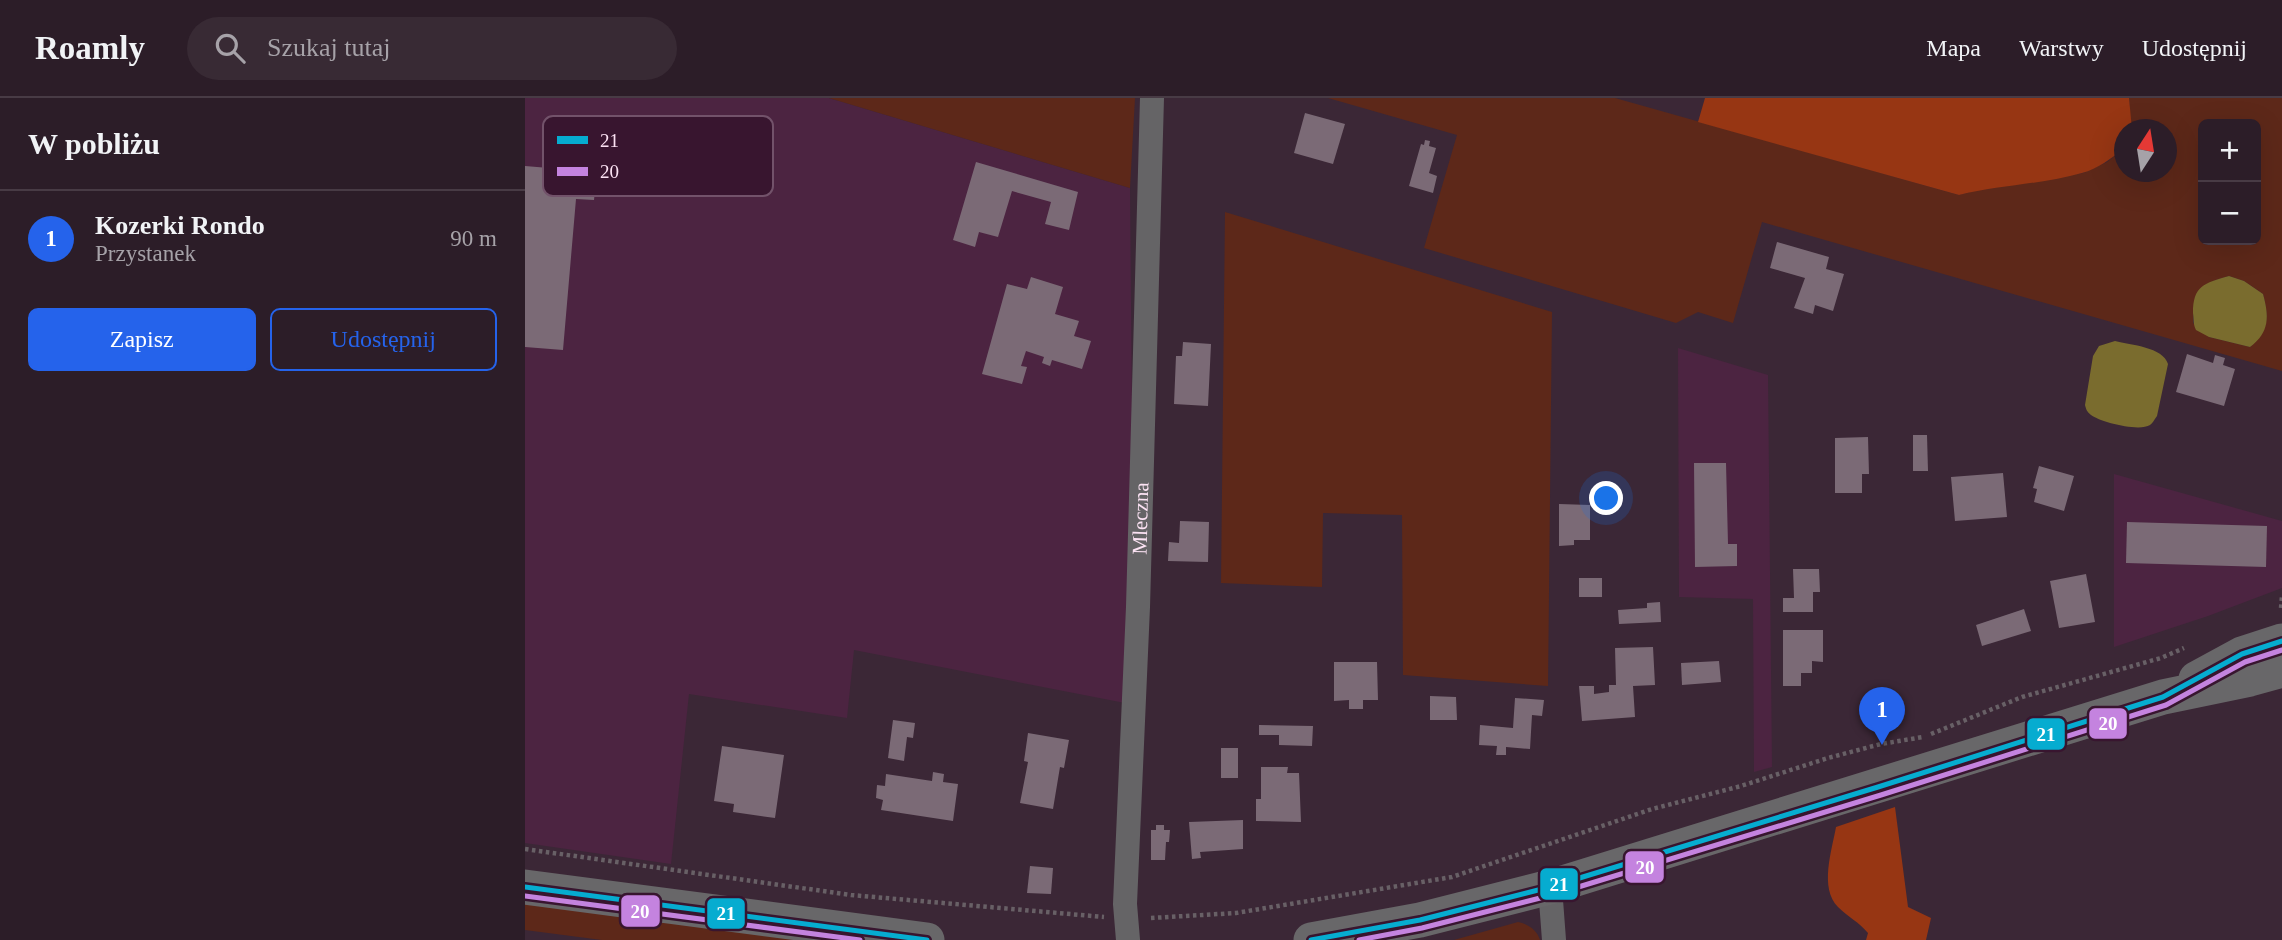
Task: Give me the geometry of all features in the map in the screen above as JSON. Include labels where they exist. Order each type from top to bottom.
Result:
[{"type":"main road","points":[[2163,697],[2242,654],[2279,617]]},
{"type":"main road","points":[[1311,940],[1420,920],[1550,887],[2163,697],[2251,680],[2282,670]]},
{"type":"main road","points":[[525,887],[927,940]]},
{"type":"street","name":"Mleczna","points":[[1126,929],[1152,98]]},
{"type":"street","points":[[1550,887],[1554,940]]},
{"type":"path","points":[[2279,617],[2282,596]]},
{"type":"path","points":[[525,849],[851,895],[1126,929],[1452,877],[1652,809],[1741,786],[1828,758],[1930,735],[2022,697],[2161,658],[2196,644]]},
{"type":"shaded area","points":[[525,98],[829,98],[1130,188],[1132,417],[1125,703],[854,650],[847,718],[689,694],[671,864],[525,843]]},
{"type":"shaded area","points":[[829,98],[1135,98],[1130,188]]},
{"type":"shaded area","points":[[1328,98],[1615,98],[1959,195],[1992,186],[2083,173],[2114,156],[2114,182],[2177,182],[2177,119],[2130,119],[2129,98],[2282,98],[2282,371],[1762,222],[1733,323],[1698,312],[1676,323],[1424,248],[1457,135]],"holes":[[[2229,276],[2244,281],[2263,294],[2266,310],[2264,329],[2250,347],[2209,337],[2193,323],[2194,303],[2203,286]]]},
{"type":"shaded area","points":[[1705,98],[2129,98],[2131,119],[2114,119],[2114,156],[2088,171],[2052,180],[1959,195],[1698,122]]},
{"type":"shaded area","points":[[1225,212],[1552,312],[1548,686],[1403,675],[1402,515],[1323,513],[1322,587],[1221,583]]},
{"type":"shaded area","points":[[2229,276],[2244,281],[2263,294],[2266,323],[2257,341],[2250,347],[2209,337],[2194,326],[2194,304],[2198,291],[2213,281]]},
{"type":"shaded area","points":[[2115,341],[2153,350],[2165,358],[2168,364],[2157,416],[2145,427],[2111,423],[2096,418],[2086,409],[2093,356],[2099,346]]},
{"type":"shaded area","points":[[1678,348],[1768,375],[1772,767],[1754,772],[1753,599],[1679,597]]},
{"type":"shaded area","points":[[2114,474],[2282,521],[2282,588],[2114,647]]},
{"type":"shaded area","points":[[1895,807],[1908,907],[1931,918],[1926,940],[1866,940],[1868,933],[1838,907],[1829,890],[1828,868],[1836,827]]},
{"type":"shaded area","points":[[525,903],[802,940],[602,940],[525,930]]},
{"type":"shaded area","points":[[1518,922],[1532,928],[1540,940],[1454,940]]},
{"type":"building","points":[[1305,113],[1345,124],[1333,164],[1294,153]]},
{"type":"building","points":[[1425,140],[1430,141],[1429,146],[1436,148],[1429,173],[1437,176],[1433,193],[1409,186],[1421,144],[1424,145]]},
{"type":"building","points":[[976,162],[1078,192],[1069,230],[1045,224],[1051,202],[1012,191],[998,237],[979,232],[975,247],[953,240]]},
{"type":"building","points":[[525,166],[543,168],[543,196],[594,196],[594,200],[576,199],[563,350],[525,347]]},
{"type":"building","points":[[1777,242],[1829,257],[1826,269],[1844,274],[1833,311],[1815,305],[1813,314],[1794,308],[1805,278],[1770,268]]},
{"type":"building","points":[[1031,277],[1063,287],[1055,314],[1079,321],[1074,336],[1091,341],[1082,369],[1052,360],[1050,366],[1042,363],[1044,357],[1026,351],[1021,366],[1027,367],[1022,384],[982,374],[1007,284],[1027,289]]},
{"type":"building","points":[[1183,342],[1211,344],[1208,406],[1174,404],[1176,356],[1182,356]]},
{"type":"building","points":[[2187,354],[2213,363],[2215,355],[2225,358],[2223,365],[2235,369],[2224,406],[2176,392]]},
{"type":"building","points":[[1913,435],[1927,435],[1928,471],[1913,471]]},
{"type":"building","points":[[1868,437],[1869,474],[1862,474],[1862,493],[1835,493],[1835,438]]},
{"type":"building","points":[[1694,463],[1726,463],[1728,544],[1737,544],[1737,566],[1695,567]]},
{"type":"building","points":[[2039,466],[2074,476],[2064,511],[2034,502],[2037,489],[2033,488]]},
{"type":"building","points":[[2003,473],[2007,517],[1955,521],[1951,477]]},
{"type":"building","points":[[1559,504],[1590,505],[1590,540],[1574,540],[1574,545],[1559,546]]},
{"type":"building","points":[[1180,521],[1209,522],[1208,562],[1168,561],[1169,542],[1179,543]]},
{"type":"building","points":[[2127,522],[2267,526],[2266,567],[2126,563]]},
{"type":"building","points":[[1793,569],[1819,569],[1820,592],[1813,592],[1813,612],[1783,612],[1783,598],[1794,598]]},
{"type":"building","points":[[2086,574],[2095,622],[2059,628],[2050,581]]},
{"type":"building","points":[[1579,578],[1602,578],[1602,597],[1579,597]]},
{"type":"building","points":[[1660,602],[1661,622],[1619,624],[1618,610],[1647,608],[1647,603]]},
{"type":"building","points":[[2024,609],[2031,631],[1982,646],[1976,625]]},
{"type":"building","points":[[1783,630],[1823,630],[1823,662],[1812,661],[1812,673],[1801,673],[1801,686],[1783,686]]},
{"type":"building","points":[[1653,647],[1655,685],[1633,686],[1635,717],[1582,721],[1579,686],[1594,686],[1594,694],[1609,692],[1609,685],[1616,685],[1615,648]]},
{"type":"building","points":[[1719,661],[1721,682],[1682,685],[1681,663]]},
{"type":"building","points":[[1334,662],[1377,662],[1378,700],[1363,700],[1363,709],[1349,709],[1349,700],[1334,701]]},
{"type":"building","points":[[1430,696],[1456,697],[1457,720],[1430,720]]},
{"type":"building","points":[[1515,698],[1544,700],[1542,716],[1532,715],[1530,749],[1506,747],[1506,755],[1496,755],[1497,746],[1479,745],[1480,725],[1513,728]]},
{"type":"building","points":[[893,720],[915,723],[913,738],[907,737],[904,761],[888,758]]},
{"type":"building","points":[[1259,725],[1313,726],[1312,746],[1279,745],[1279,735],[1259,735]]},
{"type":"building","points":[[1028,733],[1069,740],[1064,768],[1060,767],[1053,809],[1020,803],[1028,762],[1024,761]]},
{"type":"building","points":[[722,746],[784,755],[775,818],[733,812],[734,804],[714,801]]},
{"type":"building","points":[[1221,748],[1238,748],[1238,778],[1221,778]]},
{"type":"building","points":[[1261,767],[1288,767],[1287,773],[1299,773],[1301,822],[1256,821],[1256,799],[1261,799]]},
{"type":"building","points":[[933,772],[944,774],[943,782],[958,784],[953,821],[881,810],[883,800],[876,798],[877,785],[885,786],[886,774],[932,781]]},
{"type":"building","points":[[1243,820],[1243,849],[1200,852],[1201,858],[1192,859],[1189,822]]},
{"type":"building","points":[[1156,825],[1164,825],[1164,830],[1170,830],[1165,860],[1151,860],[1151,830],[1156,830]]},
{"type":"building","points":[[1030,866],[1053,868],[1051,894],[1027,893]]},
{"type":"transit line","name":"21","points":[[1311,940],[1420,920],[1550,887],[1878,787],[2163,697],[2242,654],[2282,641]]},
{"type":"transit line","name":"20","points":[[1359,940],[1422,928],[1552,895],[1881,795],[2166,705],[2245,662],[2282,650]]},
{"type":"transit line","name":"21","points":[[525,887],[927,940]]},
{"type":"transit line","name":"20","points":[[525,896],[860,940]]},
{"type":"place","name":"Kozerki Rondo","points":[[1882,745]]}]
